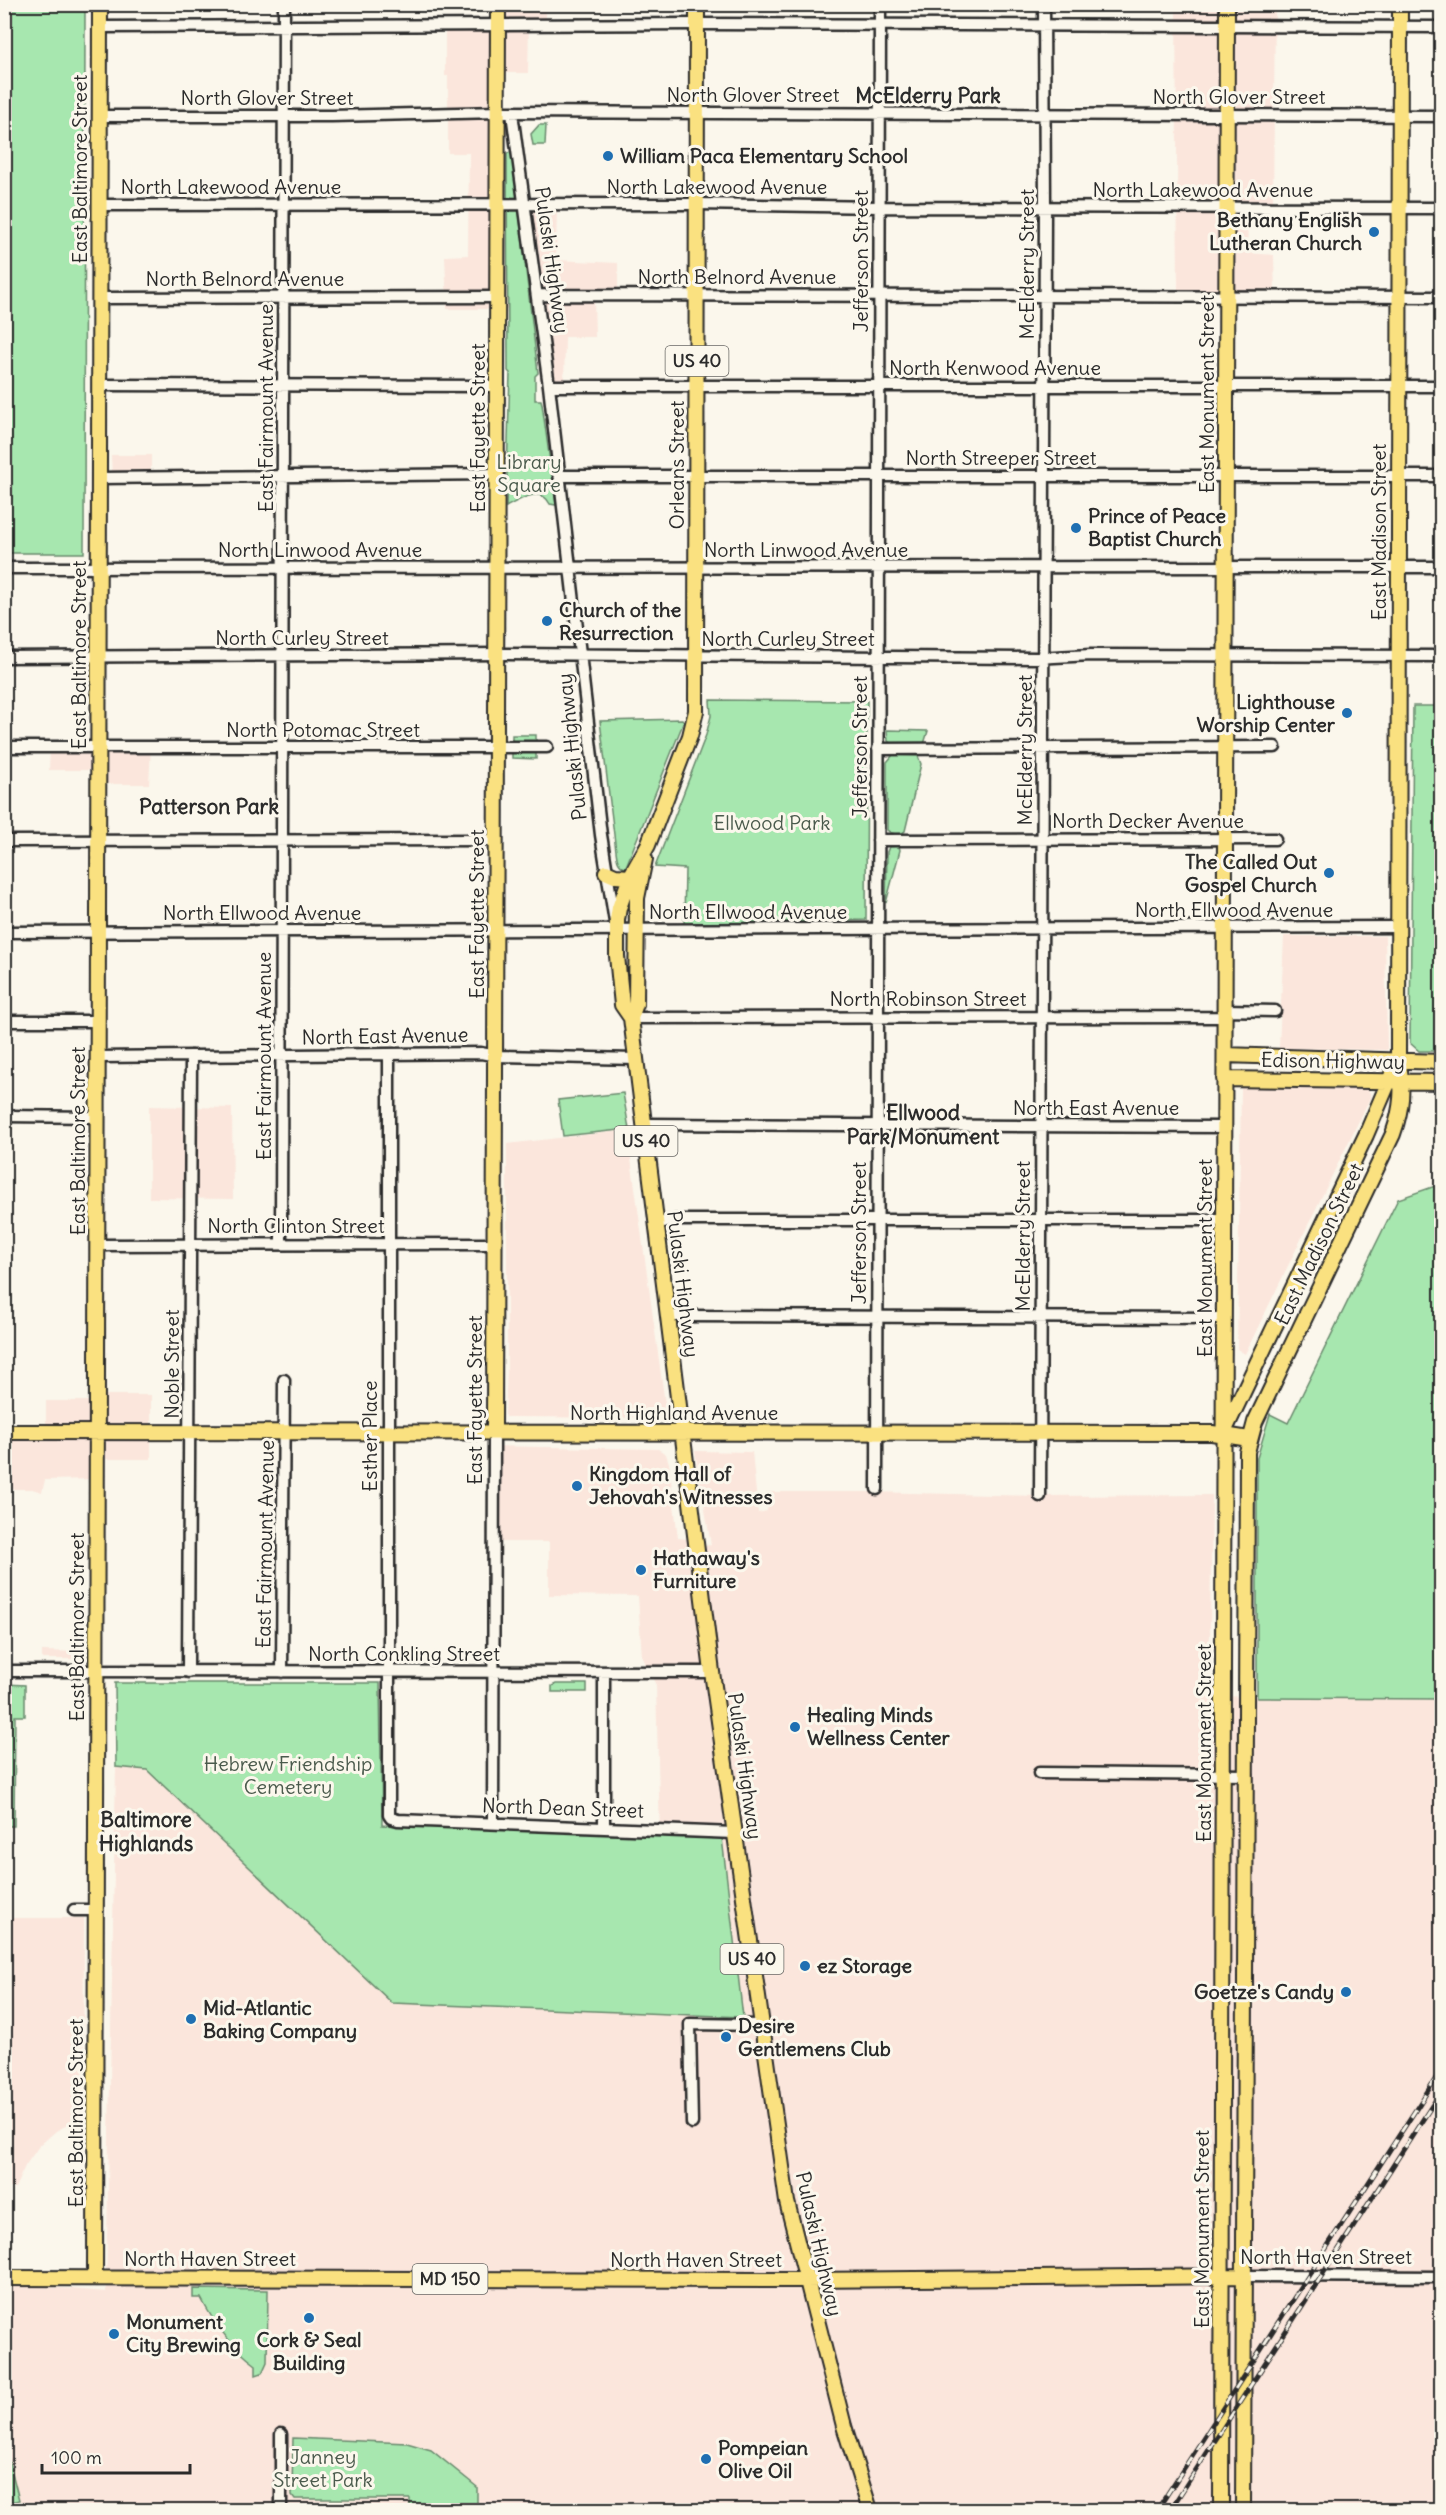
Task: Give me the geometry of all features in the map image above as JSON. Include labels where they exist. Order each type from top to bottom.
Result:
[{"type":"main road","name":"East Baltimore Street","points":[[95,2278],[100,4]]},
{"type":"main road","name":"East Fayette Street","points":[[494,1431],[498,204],[506,112],[498,4]]},
{"type":"main road","name":"Orleans Street","points":[[616,931],[619,908],[630,877],[648,845],[694,724],[697,4]]},
{"type":"main road","name":"East Monument Street","points":[[1221,2511],[1227,4]]},
{"type":"main road","name":"East Madison Street","points":[[1250,1439],[1255,1422],[1393,1134],[1401,1107],[1397,1081],[1400,4]]},
{"type":"main road","name":"Orleans Street","points":[[636,931],[637,898],[648,845]]},
{"type":"main road","points":[[606,872],[615,876],[630,877]]},
{"type":"main road","points":[[616,931],[627,943],[629,969],[636,978]]},
{"type":"main road","name":"Pulaski Highway","points":[[616,931],[622,1005],[631,1018]]},
{"type":"main road","name":"Pulaski Highway","points":[[636,931],[636,1004],[631,1018],[712,1672],[760,2025],[787,2202],[844,2426],[870,2511]]},
{"type":"main road","name":"Edison Highway","points":[[1225,1054],[1442,1062]]},
{"type":"main road","name":"Edison Highway","points":[[1224,1079],[1442,1082]]},
{"type":"main road","name":"East Madison Street","points":[[1224,1433],[1397,1081]]},
{"type":"main road","name":"North Highland Avenue","points":[[4,1432],[1224,1433],[1250,1439]]},
{"type":"main road","name":"East Monument Street","points":[[1243,2511],[1247,1775],[1246,1470],[1250,1439]]},
{"type":"main road","name":"MD 150","points":[[4,2277],[95,2278]]},
{"type":"main road","name":"North Haven Street","points":[[95,2278],[805,2280],[1244,2277]]},
{"type":"street","name":"East Fairmount Avenue","points":[[281,1244],[284,4]]},
{"type":"street","name":"Jefferson Street","points":[[877,1489],[880,4]]},
{"type":"street","name":"McElderry Street","points":[[1040,1496],[1044,4]]},
{"type":"street","points":[[100,27],[697,24],[1442,27]]},
{"type":"street","name":"North Glover Street","points":[[100,116],[284,116],[506,112],[1442,116]]},
{"type":"street","name":"Pulaski Highway","points":[[506,112],[525,205],[560,476],[606,872],[616,931]]},
{"type":"street","name":"North Lakewood Avenue","points":[[100,205],[697,204],[879,207],[1442,208]]},
{"type":"street","name":"North Belnord Avenue","points":[[537,295],[1442,297]]},
{"type":"street","name":"North Belnord Avenue","points":[[100,298],[498,297]]},
{"type":"street","points":[[100,385],[498,386]]},
{"type":"street","name":"North Kenwood Avenue","points":[[549,386],[1442,386]]},
{"type":"street","points":[[99,478],[498,474]]},
{"type":"street","name":"North Streeper Street","points":[[560,476],[1442,476]]},
{"type":"street","name":"North Linwood Avenue","points":[[4,568],[1442,567]]},
{"type":"street","name":"North Curley Street","points":[[4,657],[497,654],[1043,658],[1091,655],[1442,656]]},
{"type":"street","name":"North Potomac Street","points":[[4,747],[547,747]]},
{"type":"street","points":[[878,749],[1275,747]]},
{"type":"street","name":"North Decker Avenue","points":[[878,840],[1275,839]]},
{"type":"street","points":[[4,841],[496,840]]},
{"type":"street","name":"North Ellwood Avenue","points":[[4,932],[1398,927]]},
{"type":"street","name":"North Robinson Street","points":[[631,1018],[1042,1018],[1275,1011]]},
{"type":"street","points":[[4,1021],[98,1021]]},
{"type":"street","name":"North East Avenue","points":[[98,1057],[481,1053],[495,1056],[636,1059]]},
{"type":"street","name":"Esther Place","points":[[389,1054],[388,1432],[389,1812],[391,1818]]},
{"type":"street","name":"Noble Street","points":[[188,1672],[191,1056]]},
{"type":"street","points":[[4,1116],[98,1117]]},
{"type":"street","name":"North East Avenue","points":[[644,1124],[1225,1127]]},
{"type":"street","points":[[656,1223],[677,1220],[1224,1220]]},
{"type":"street","name":"North Clinton Street","points":[[97,1245],[495,1244]]},
{"type":"street","points":[[667,1316],[1224,1318]]},
{"type":"street","name":"East Fairmount Avenue","points":[[282,1672],[284,1380]]},
{"type":"street","name":"East Fayette Street","points":[[493,1823],[494,1431]]},
{"type":"street","name":"North Conkling Street","points":[[4,1671],[712,1672]]},
{"type":"street","points":[[604,1672],[604,1828]]},
{"type":"street","points":[[1039,1773],[1247,1775]]},
{"type":"street","name":"North Dean Street","points":[[391,1818],[734,1833]]},
{"type":"street","points":[[74,1910],[96,1910]]},
{"type":"street","points":[[692,2123],[690,2024],[760,2025]]},
{"type":"street","name":"North Haven Street","points":[[1244,2277],[1442,2277]]},
{"type":"street","points":[[281,2434],[281,2511]]},
{"type":"shaded area","points":[[498,5],[546,5],[546,24],[529,24],[528,73],[500,73],[499,203],[557,203],[556,260],[618,263],[618,295],[594,296],[595,337],[565,337],[564,387],[550,387],[540,309],[447,309],[445,256],[468,255],[469,153],[448,153],[445,24],[498,23]]},
{"type":"shaded area","points":[[1176,5],[1275,5],[1273,208],[1247,207],[1248,253],[1274,255],[1275,296],[1178,296]]},
{"type":"shaded area","points":[[111,455],[151,455],[151,477],[112,476]]},
{"type":"shaded area","points":[[50,748],[151,748],[149,784],[99,784],[99,770],[49,770]]},
{"type":"shaded area","points":[[1284,936],[1385,936],[1387,1050],[1279,1048]]},
{"type":"shaded area","points":[[1241,1087],[1368,1089],[1371,1096],[1245,1354],[1237,1349]]},
{"type":"shaded area","points":[[149,1106],[232,1108],[233,1199],[149,1198]]},
{"type":"shaded area","points":[[627,1130],[667,1418],[505,1417],[507,1144]]},
{"type":"shaded area","points":[[97,1395],[151,1395],[151,1459],[97,1459],[97,1479],[45,1480],[42,1492],[32,1489],[7,1489],[7,1433],[46,1433],[46,1401],[97,1401]]},
{"type":"shaded area","points":[[494,1446],[658,1449],[666,1454],[669,1463],[678,1538],[696,1540],[697,1547],[711,1545],[695,1451],[752,1452],[758,1513],[767,1511],[766,1492],[1040,1496],[1212,1495],[1209,1696],[1441,1699],[1441,2510],[477,2510],[477,2487],[431,2450],[406,2443],[293,2438],[292,2495],[295,2499],[410,2499],[410,2510],[5,2510],[4,2283],[106,2292],[116,1767],[147,1770],[392,2003],[742,2017],[722,1838],[660,1836],[656,1685],[642,1658],[638,1596],[549,1595],[549,1542],[492,1542]]},
{"type":"shaded area","points":[[42,1651],[82,1652],[82,1659],[42,1659]]},
{"type":"shaded area","points":[[4,1918],[84,1918],[83,2117],[56,2131],[39,2146],[25,2166],[15,2188],[4,2188]]},
{"type":"green space","points":[[5,4],[85,5],[84,553],[5,553]]},
{"type":"green space","points":[[539,125],[546,125],[545,145],[533,145],[531,134]]},
{"type":"green space","name":"Library Square","points":[[512,152],[538,373],[535,376],[535,400],[541,400],[542,404],[556,505],[550,504],[541,495],[536,495],[523,498],[506,507],[510,373],[508,371],[507,153]]},
{"type":"green space","name":"Ellwood Park","points":[[710,700],[867,701],[866,920],[684,924],[685,869],[655,867],[706,735],[711,716]]},
{"type":"green space","points":[[1413,706],[1441,706],[1441,1051],[1419,1051],[1410,1043]]},
{"type":"green space","points":[[682,719],[684,721],[625,868],[622,867],[617,856],[600,721]]},
{"type":"green space","points":[[887,730],[928,731],[924,744],[891,743],[888,741]]},
{"type":"green space","points":[[512,735],[536,735],[536,742],[512,742]]},
{"type":"green space","points":[[512,751],[536,751],[536,759],[512,758]]},
{"type":"green space","name":"Ellwood Park","points":[[893,755],[918,756],[921,764],[905,831],[898,834],[887,830],[887,762]]},
{"type":"green space","points":[[899,846],[900,850],[886,903],[887,852],[889,847]]},
{"type":"green space","points":[[623,1093],[629,1129],[563,1136],[558,1100]]},
{"type":"green space","points":[[1441,1184],[1441,1699],[1257,1698],[1257,1458],[1270,1414],[1288,1423],[1398,1199]]},
{"type":"green space","name":"Hebrew Friendship Cemetery","points":[[115,1683],[380,1683],[382,1825],[722,1838],[743,2017],[392,2003],[147,1770],[116,1767]]},
{"type":"green space","points":[[5,1684],[25,1685],[25,1716],[15,1716],[14,1826],[5,1826]]},
{"type":"green space","points":[[587,1684],[587,1692],[552,1692],[552,1686]]},
{"type":"green space","points":[[193,2289],[268,2290],[267,2362],[262,2373],[256,2375],[256,2365],[225,2335],[201,2298],[193,2298]]},
{"type":"green space","name":"Janney Street Park","points":[[293,2438],[407,2443],[431,2450],[477,2487],[477,2510],[410,2510],[410,2499],[295,2499],[292,2495]]},
{"type":"green space","points":[[4,2441],[19,2500],[11,2502],[5,2499]]},
{"type":"railway","points":[[1157,2510],[1442,2069]]},
{"type":"railway","points":[[1170,2510],[1442,2090]]},
{"type":"place","name":"William Paca Elementary School","points":[[608,156]]},
{"type":"place","name":"Bethany English Lutheran Church","points":[[1374,232]]},
{"type":"place","name":"Prince of Peace Baptist Church","points":[[1076,528]]},
{"type":"place","name":"Church of the Resurrection","points":[[547,621]]},
{"type":"place","name":"Lighthouse Worship Center","points":[[1347,713]]},
{"type":"place","name":"The Called Out Gospel Church","points":[[1329,873]]},
{"type":"place","name":"Kingdom Hall of Jehovah's Witnesses","points":[[577,1486]]},
{"type":"place","name":"Hathaway's Furniture","points":[[641,1570]]},
{"type":"place","name":"Healing Minds Wellness Center","points":[[795,1727]]},
{"type":"place","name":"ez Storage","points":[[805,1966]]},
{"type":"place","name":"Goetze's Candy","points":[[1346,1992]]},
{"type":"place","name":"Mid-Atlantic Baking Company","points":[[191,2019]]},
{"type":"place","name":"Desire Gentlemens Club","points":[[726,2037]]},
{"type":"place","name":"Cork & Seal Building","points":[[309,2318]]},
{"type":"place","name":"Monument City Brewing","points":[[114,2334]]},
{"type":"place","name":"Pompeian Olive Oil","points":[[706,2459]]},
{"type":"district","name":"McElderry Park","points":[[928,96]]},
{"type":"district","name":"Patterson Park","points":[[209,807]]},
{"type":"district","name":"Ellwood Park/Monument","points":[[923,1125]]},
{"type":"district","name":"Baltimore Highlands","points":[[146,1832]]}]
